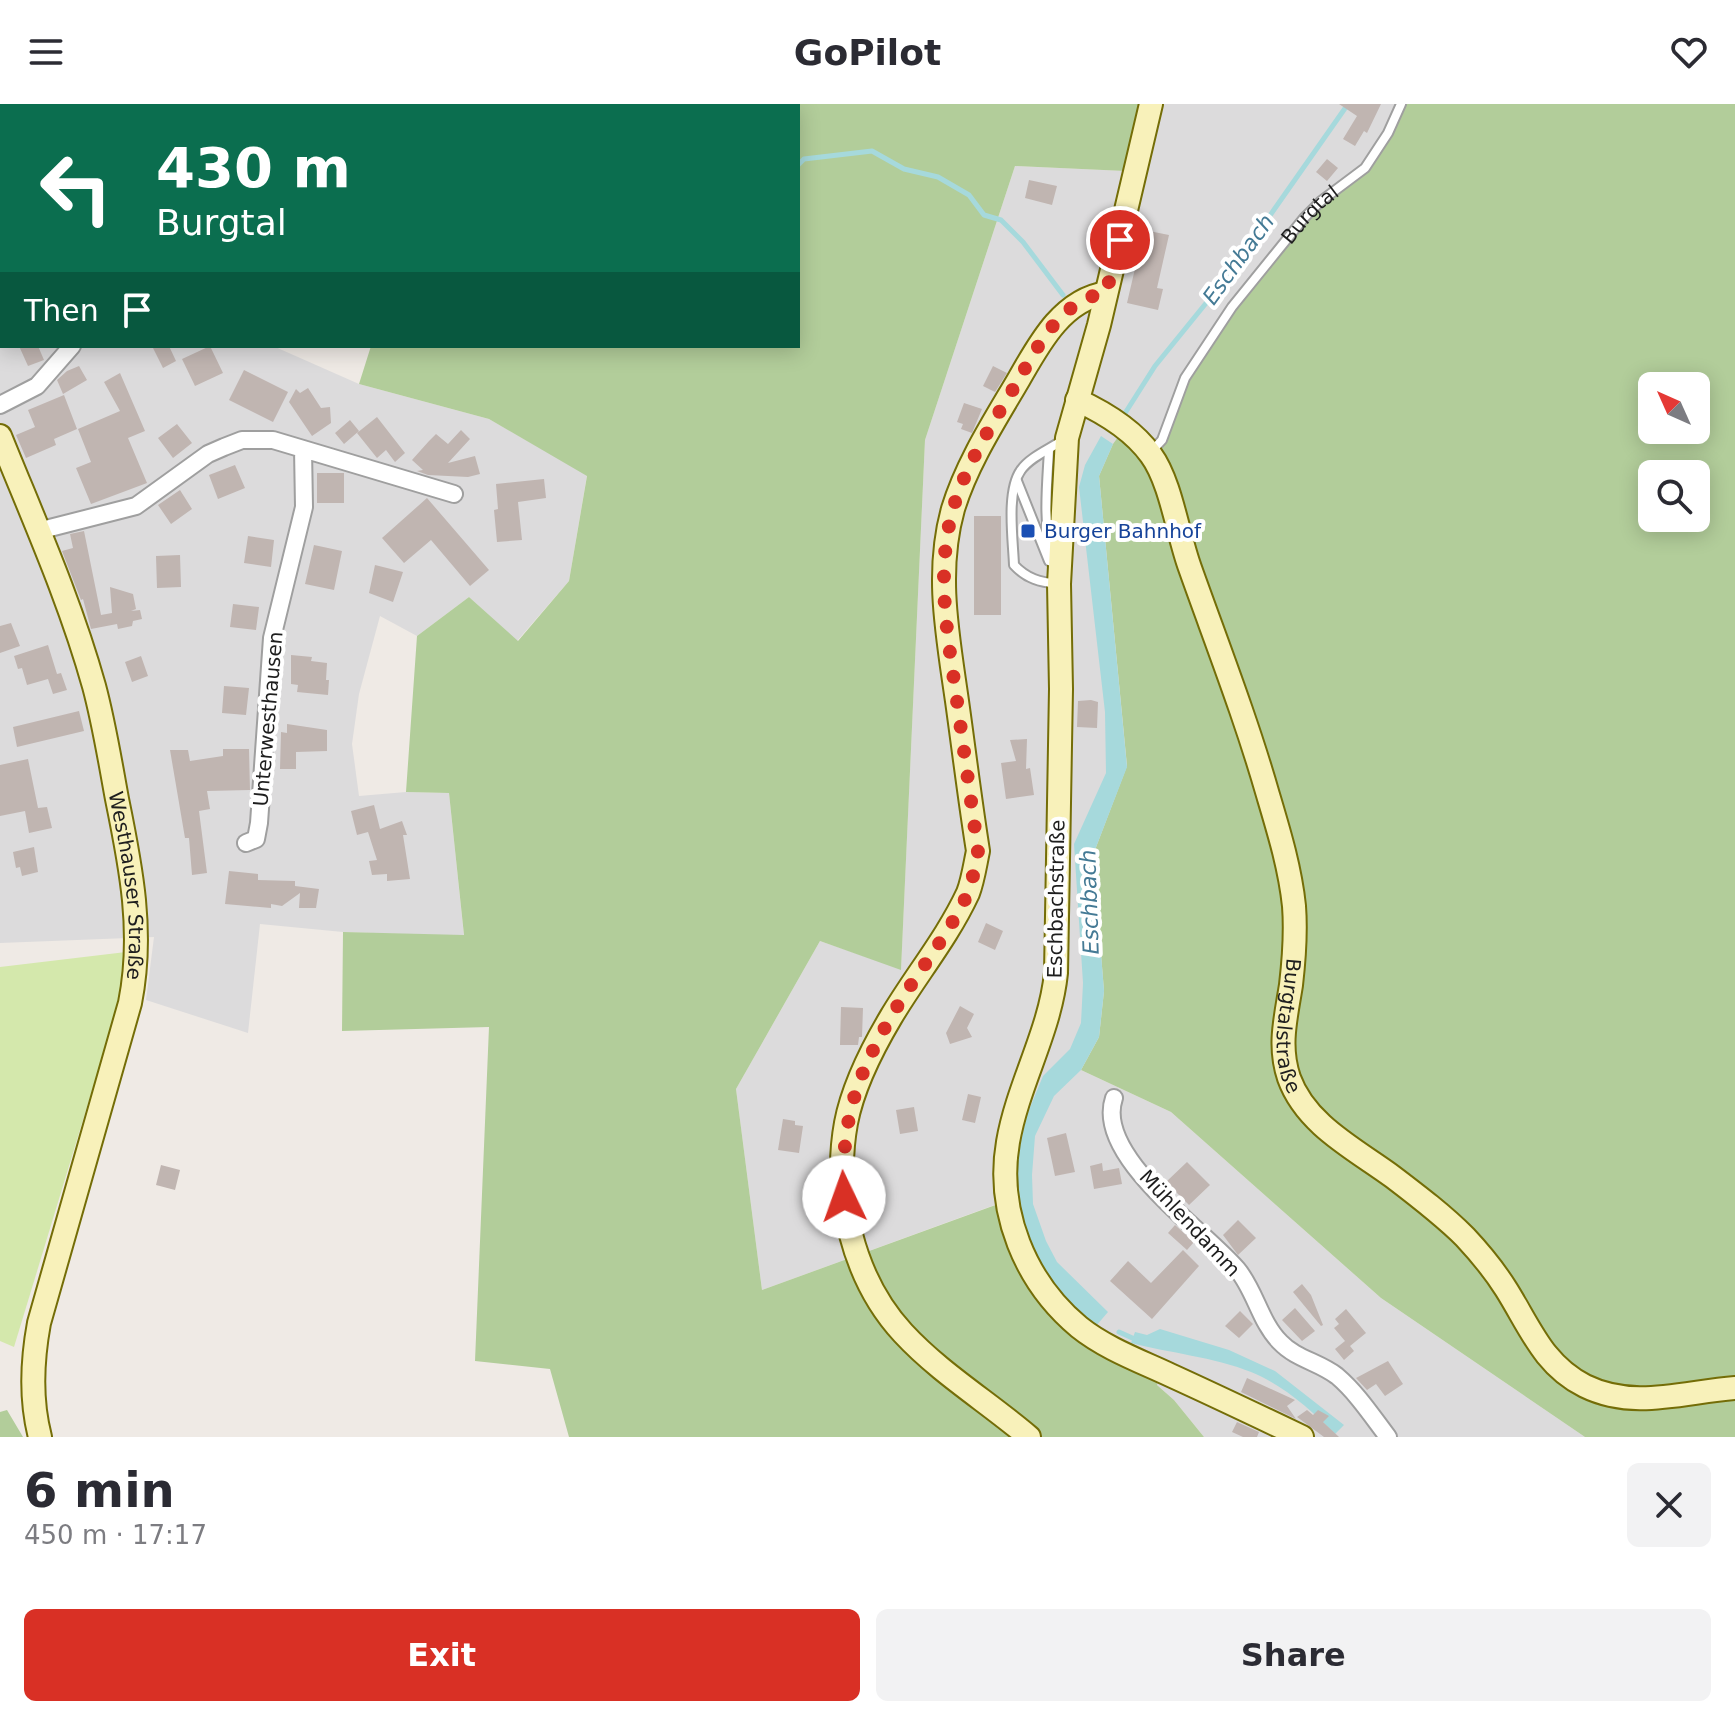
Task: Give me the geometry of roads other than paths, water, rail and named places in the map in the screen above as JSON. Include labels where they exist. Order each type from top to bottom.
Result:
[{"type":"main road","points":[[1029,1437],[931,1361],[901,1331],[880,1303],[857,1257],[849,1229],[842,1156],[847,1121],[861,1077],[892,1015],[937,949],[969,890],[978,851],[944,612],[944,559],[955,504],[976,455],[1037,347],[1072,307],[1084,298],[1106,293],[1151,104]]},
{"type":"main road","name":"Eschbachstraße","points":[[1106,293],[1077,400],[1058,444],[1061,689],[1056,973],[1050,1006],[1008,1143],[1006,1195],[1023,1255],[1042,1287],[1069,1318],[1091,1336],[1302,1437]]},
{"type":"main road","name":"Burgtalstraße","points":[[1077,400],[1117,424],[1150,453],[1160,471],[1189,566],[1216,635],[1259,765],[1288,865],[1293,901],[1295,943],[1283,1047],[1288,1073],[1300,1101],[1324,1127],[1419,1197],[1466,1239],[1507,1290],[1545,1355],[1574,1380],[1614,1397],[1631,1399],[1665,1399],[1735,1388]]},
{"type":"main road","name":"Westhauser Straße","points":[[0,436],[94,686],[127,848],[138,938],[130,1003],[39,1323],[33,1386],[34,1413],[40,1437]]},
{"type":"street","points":[[0,405],[37,386],[70,348]]},
{"type":"street","points":[[38,531],[136,506],[208,454],[242,440],[273,440],[454,494]]},
{"type":"street","name":"Unterwesthausen","points":[[246,843],[256,839],[259,823],[272,638],[304,507],[303,449]]},
{"type":"street","name":"Mühlendamm","points":[[1114,1098],[1111,1116],[1115,1133],[1149,1183],[1238,1270],[1268,1326],[1283,1345],[1297,1356],[1336,1376],[1366,1407],[1388,1437]]},
{"type":"lane","name":"Burgtal","points":[[1150,453],[1162,440],[1185,378],[1232,307],[1304,218],[1365,168],[1388,133],[1401,104]]},
{"type":"lane","points":[[1017,480],[1059,584],[1038,582],[1014,565],[1012,501],[1017,480],[1024,466],[1058,444]]},
{"type":"water","points":[[1101,436],[1113,444],[1099,476],[1127,767],[1093,855],[1104,991],[1099,1037],[1081,1070],[1054,1096],[1035,1136],[1032,1175],[1033,1204],[1057,1262],[1108,1312],[1096,1326],[1063,1295],[1042,1266],[1026,1229],[1016,1191],[1017,1158],[1027,1115],[1043,1076],[1070,1049],[1081,1023],[1083,983],[1074,844],[1106,773],[1105,712],[1079,487],[1085,465]]},
{"type":"water","points":[[1160,1329],[1229,1350],[1275,1371],[1344,1425],[1335,1434],[1296,1399],[1251,1372],[1131,1343],[1135,1332],[1147,1335]]},
{"type":"waterway","name":"Eschbach","points":[[1122,418],[1155,366],[1224,281],[1348,104]]},
{"type":"waterway","points":[[800,163],[804,159],[872,151],[904,169],[938,177],[969,195],[984,215],[1001,220],[1023,242],[1063,295]]},
{"type":"waterway","name":"Eschbach","points":[[1119,1332],[1139,1341]]},
{"type":"place","name":"Burger Bahnhof","points":[[1028,531]]}]
